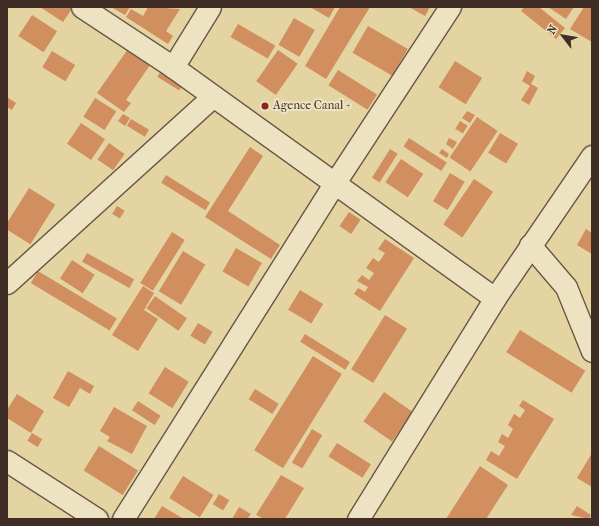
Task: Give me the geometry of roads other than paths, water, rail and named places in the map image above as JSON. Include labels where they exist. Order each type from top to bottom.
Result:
[{"type":"street","points":[[82,7],[173,67],[334,184],[495,298]]},
{"type":"street","points":[[173,67],[210,7]]},
{"type":"street","points":[[123,519],[334,184],[450,7]]},
{"type":"street","points":[[9,275],[213,96]]},
{"type":"street","points":[[358,519],[495,298],[592,156]]},
{"type":"street","points":[[530,245],[566,287],[592,351]]},
{"type":"street","points":[[7,461],[97,519]]},
{"type":"place","name":"Agence Canal +","points":[[265,106]]}]
